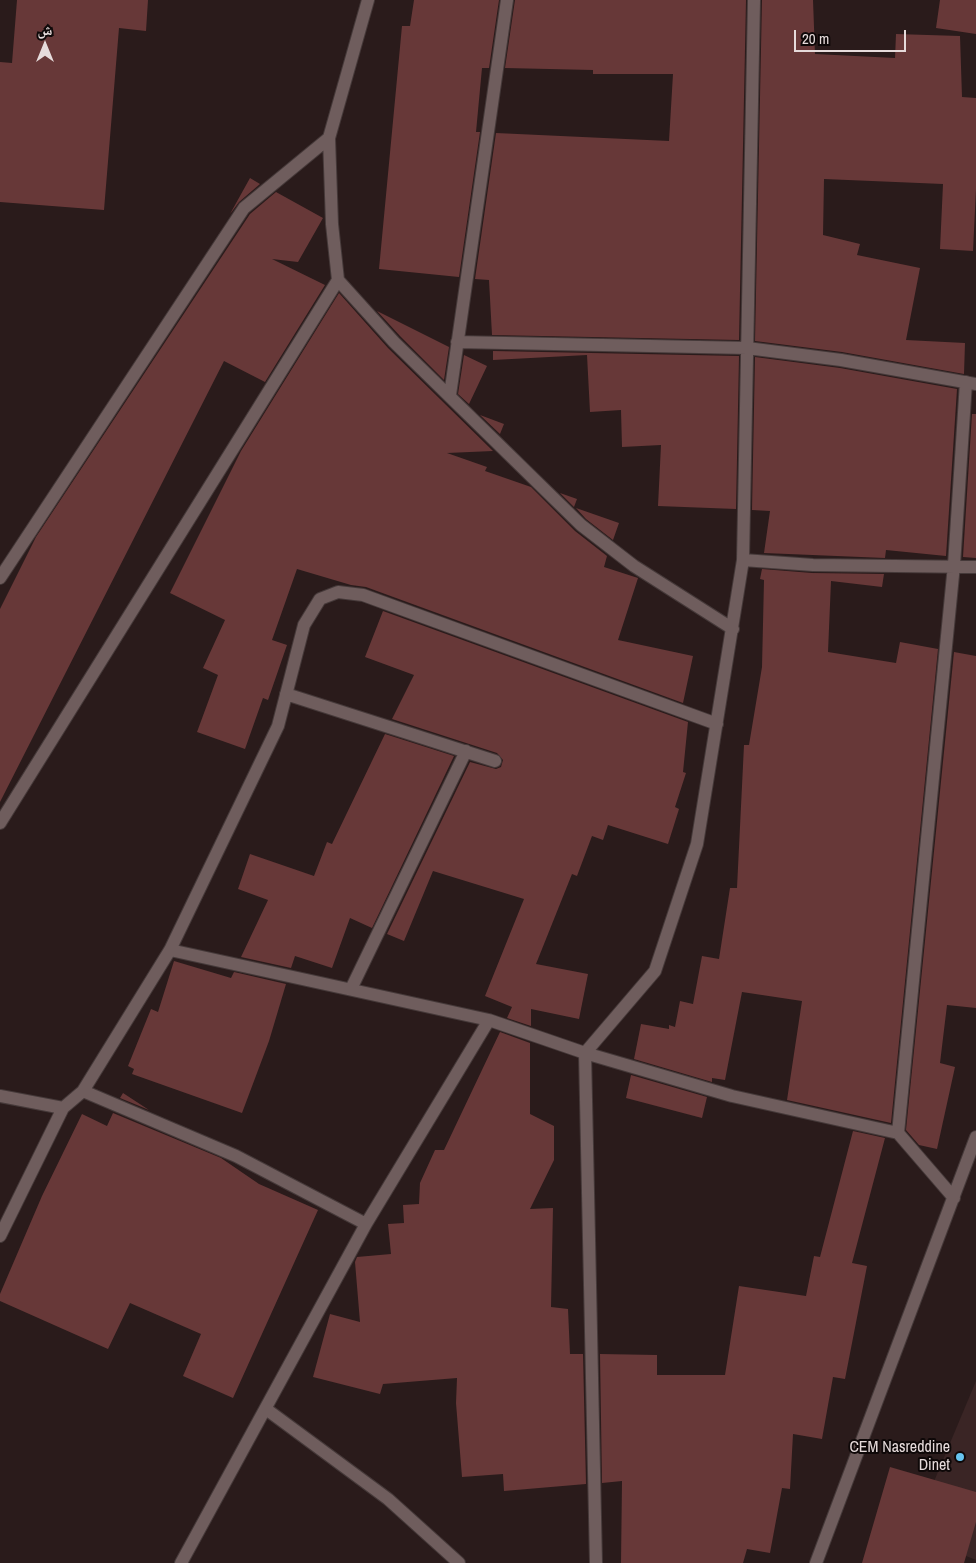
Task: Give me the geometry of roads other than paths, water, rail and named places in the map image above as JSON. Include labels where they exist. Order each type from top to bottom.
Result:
[{"type":"street","points":[[368,0],[329,138],[332,224],[338,280],[394,342],[450,395],[519,466],[581,524],[634,566],[733,629]]},
{"type":"street","points":[[450,395],[507,0]]},
{"type":"street","points":[[596,1563],[585,1053],[655,971],[696,844],[733,629],[743,560],[754,0]]},
{"type":"street","points":[[0,578],[244,208],[329,138]]},
{"type":"street","points":[[0,823],[338,280]]},
{"type":"street","points":[[457,342],[748,348],[841,360],[971,383],[898,1133]]},
{"type":"street","points":[[743,560],[813,565],[954,565],[976,567]]},
{"type":"street","points":[[0,1236],[63,1108],[83,1091],[170,950],[278,726],[304,625],[315,605],[326,596],[345,592],[363,595],[717,724]]},
{"type":"street","points":[[286,694],[495,761]]},
{"type":"street","points":[[351,989],[466,751]]},
{"type":"street","points":[[170,950],[489,1020],[585,1053],[732,1096],[898,1133],[954,1198]]},
{"type":"street","points":[[181,1563],[366,1224],[489,1020]]},
{"type":"street","points":[[83,1091],[236,1156],[366,1224]]},
{"type":"street","points":[[0,1096],[63,1108]]},
{"type":"street","points":[[816,1563],[976,1137]]},
{"type":"street","points":[[266,1409],[388,1499],[459,1563]]},
{"type":"place","name":"CEM Nasreddine Dinet","points":[[960,1457]]}]
